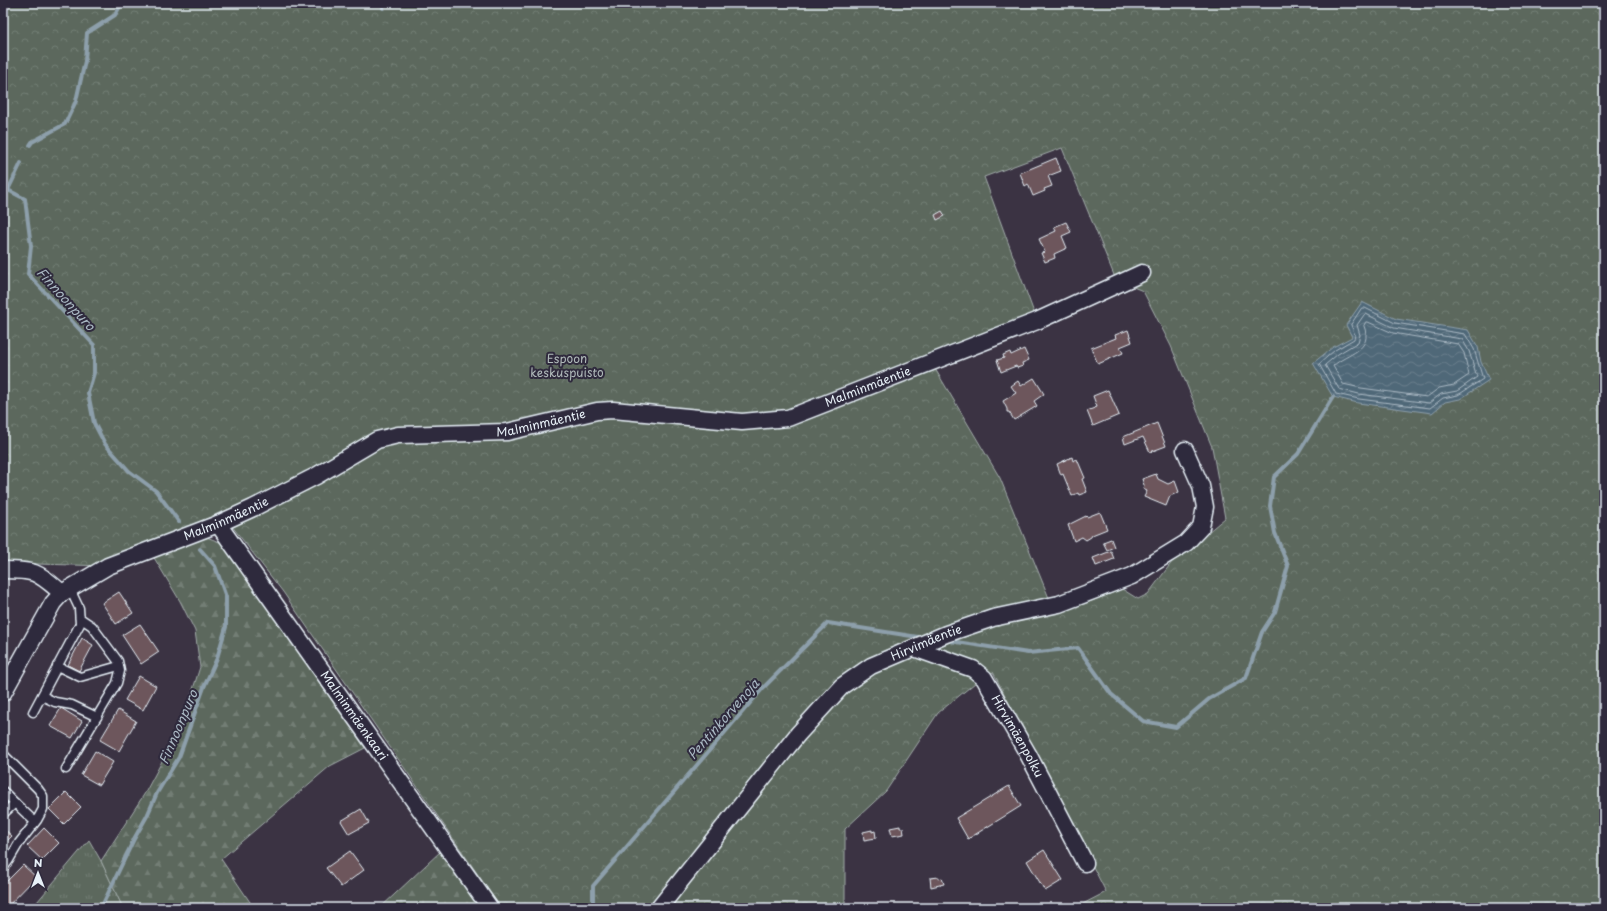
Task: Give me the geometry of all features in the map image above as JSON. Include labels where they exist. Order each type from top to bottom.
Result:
[{"type":"street","name":"Malminmäentie","points":[[3,693],[52,603],[66,591],[108,566],[218,524],[316,476],[377,440],[388,436],[507,432],[597,411],[613,410],[742,422],[788,418],[1037,321],[1142,273]]},
{"type":"street","name":"Hirvimäentie","points":[[660,908],[798,734],[842,686],[871,666],[946,634],[993,618],[1059,604],[1132,576],[1186,543],[1201,527],[1205,507],[1201,486],[1185,450]]},
{"type":"street","name":"Malminmäenkaari","points":[[218,524],[490,908]]},
{"type":"street","points":[[3,570],[27,570],[39,574],[66,591]]},
{"type":"street","name":"Hirvimäenpolku","points":[[914,648],[973,669],[984,678],[1028,754],[1085,863]]},
{"type":"lane","points":[[33,712],[80,624],[79,608],[66,591]]},
{"type":"lane","points":[[66,769],[117,682],[120,671],[118,661],[92,626],[80,618]]},
{"type":"lane","points":[[57,666],[80,677],[119,666]]},
{"type":"lane","points":[[42,696],[55,702],[72,705],[97,717]]},
{"type":"lane","points":[[3,757],[5,756],[43,796],[43,809],[19,843],[10,860],[3,868]]},
{"type":"lane","points":[[3,791],[34,822]]},
{"type":"lane","points":[[3,814],[15,803]]},
{"type":"green space","name":"Espoon keskuspuisto","points":[[3,3],[1604,3],[1604,908],[1075,908],[1106,892],[993,672],[975,683],[938,713],[886,791],[845,829],[845,903],[842,908],[501,908],[283,592],[221,512],[108,566],[3,563]],"holes":[[[1062,148],[1116,280],[1143,291],[1171,346],[1212,447],[1225,518],[1172,562],[1148,594],[1138,599],[1122,589],[1084,604],[1049,598],[1000,478],[931,362],[1037,321],[984,177]]]},
{"type":"green space","points":[[204,536],[222,543],[365,748],[330,766],[221,859],[254,908],[123,908],[101,861],[145,793],[182,724],[200,667],[195,631],[180,601],[153,556]]},
{"type":"green space","points":[[89,840],[101,861],[123,908],[32,908]]},
{"type":"green space","points":[[441,851],[482,908],[380,908]]},
{"type":"water","points":[[1362,302],[1396,319],[1468,330],[1478,347],[1481,362],[1489,380],[1460,399],[1445,402],[1432,413],[1358,403],[1333,397],[1313,363],[1333,347],[1352,337],[1346,325]]},
{"type":"building","points":[[1056,158],[1061,171],[1048,176],[1052,186],[1033,196],[1028,184],[1025,186],[1020,173]]},
{"type":"building","points":[[942,211],[945,216],[937,220],[935,215]]},
{"type":"building","points":[[1066,222],[1071,232],[1062,236],[1067,248],[1054,254],[1055,258],[1045,262],[1041,253],[1045,252],[1039,239],[1056,231],[1054,227]]},
{"type":"building","points":[[1128,330],[1132,342],[1120,347],[1123,353],[1098,364],[1091,348],[1116,338],[1115,335]]},
{"type":"building","points":[[1024,349],[1029,360],[1022,363],[1023,366],[1017,368],[1016,366],[1001,372],[997,360],[1004,358],[1003,355],[1010,352],[1011,355]]},
{"type":"building","points":[[1034,378],[1044,394],[1034,401],[1037,406],[1014,420],[1009,412],[1007,412],[1003,401],[1016,393],[1011,386],[1018,381],[1021,386]]},
{"type":"building","points":[[1108,390],[1119,415],[1093,426],[1087,411],[1097,407],[1093,396]]},
{"type":"building","points":[[1157,423],[1166,446],[1150,452],[1143,437],[1125,444],[1123,437]]},
{"type":"building","points":[[1072,457],[1073,461],[1077,459],[1085,478],[1082,479],[1087,492],[1079,495],[1078,493],[1072,496],[1057,464]]},
{"type":"building","points":[[1156,474],[1158,479],[1168,484],[1175,481],[1179,492],[1170,496],[1166,506],[1144,497],[1147,491],[1143,489],[1144,485],[1142,479]]},
{"type":"building","points":[[1100,512],[1107,529],[1092,535],[1086,540],[1082,537],[1074,541],[1068,525],[1086,516],[1087,517]]},
{"type":"building","points":[[1111,539],[1114,547],[1107,550],[1103,542]]},
{"type":"building","points":[[1111,551],[1114,559],[1096,566],[1093,558]]},
{"type":"building","points":[[119,592],[133,613],[116,624],[102,603]]},
{"type":"building","points":[[140,624],[159,652],[141,664],[122,635]]},
{"type":"building","points":[[82,638],[93,645],[79,671],[68,665]]},
{"type":"building","points":[[139,676],[156,686],[143,710],[125,700]]},
{"type":"building","points":[[61,708],[82,721],[72,738],[50,726]]},
{"type":"building","points":[[118,710],[136,721],[119,751],[100,740]]},
{"type":"building","points":[[95,751],[113,762],[99,785],[81,775]]},
{"type":"building","points":[[1009,786],[1021,806],[968,839],[956,818]]},
{"type":"building","points":[[66,792],[81,807],[64,824],[49,809]]},
{"type":"building","points":[[361,809],[369,823],[349,834],[341,821]]},
{"type":"building","points":[[900,826],[900,828],[903,828],[904,834],[892,836],[890,828]]},
{"type":"building","points":[[3,828],[12,836],[3,845]]},
{"type":"building","points":[[44,828],[59,843],[42,860],[27,846]]},
{"type":"building","points":[[872,830],[872,832],[875,831],[876,838],[864,840],[863,832]]},
{"type":"building","points":[[1044,850],[1063,880],[1045,891],[1027,861]]},
{"type":"building","points":[[350,851],[364,870],[341,887],[326,868]]},
{"type":"building","points":[[23,865],[36,877],[7,907],[3,903],[3,885]]},
{"type":"building","points":[[939,877],[939,879],[942,878],[944,884],[931,887],[930,878]]},
{"type":"waterway","points":[[30,145],[32,142],[65,124],[76,101],[85,61],[87,33],[115,15],[122,3]]},
{"type":"waterway","points":[[383,8],[384,3]]},
{"type":"waterway","points":[[8,190],[21,163]]},
{"type":"waterway","name":"Finnoonpuro","points":[[3,190],[8,190],[25,199],[31,246],[28,274],[94,345],[94,373],[88,393],[94,423],[105,444],[129,471],[156,491],[179,522]]},
{"type":"waterway","name":"Pentinkorvenoja","points":[[950,641],[1028,653],[1078,648],[1111,694],[1143,721],[1176,727],[1209,699],[1246,678],[1262,632],[1275,612],[1288,566],[1275,533],[1270,506],[1274,477],[1298,454],[1333,397]]},
{"type":"waterway","name":"Finnoonpuro","points":[[101,908],[157,793],[179,757],[204,687],[217,658],[226,627],[226,597],[215,566],[200,549]]},
{"type":"waterway","name":"Pentinkorvenoja","points":[[593,908],[593,886],[763,688],[828,623],[918,637]]}]
